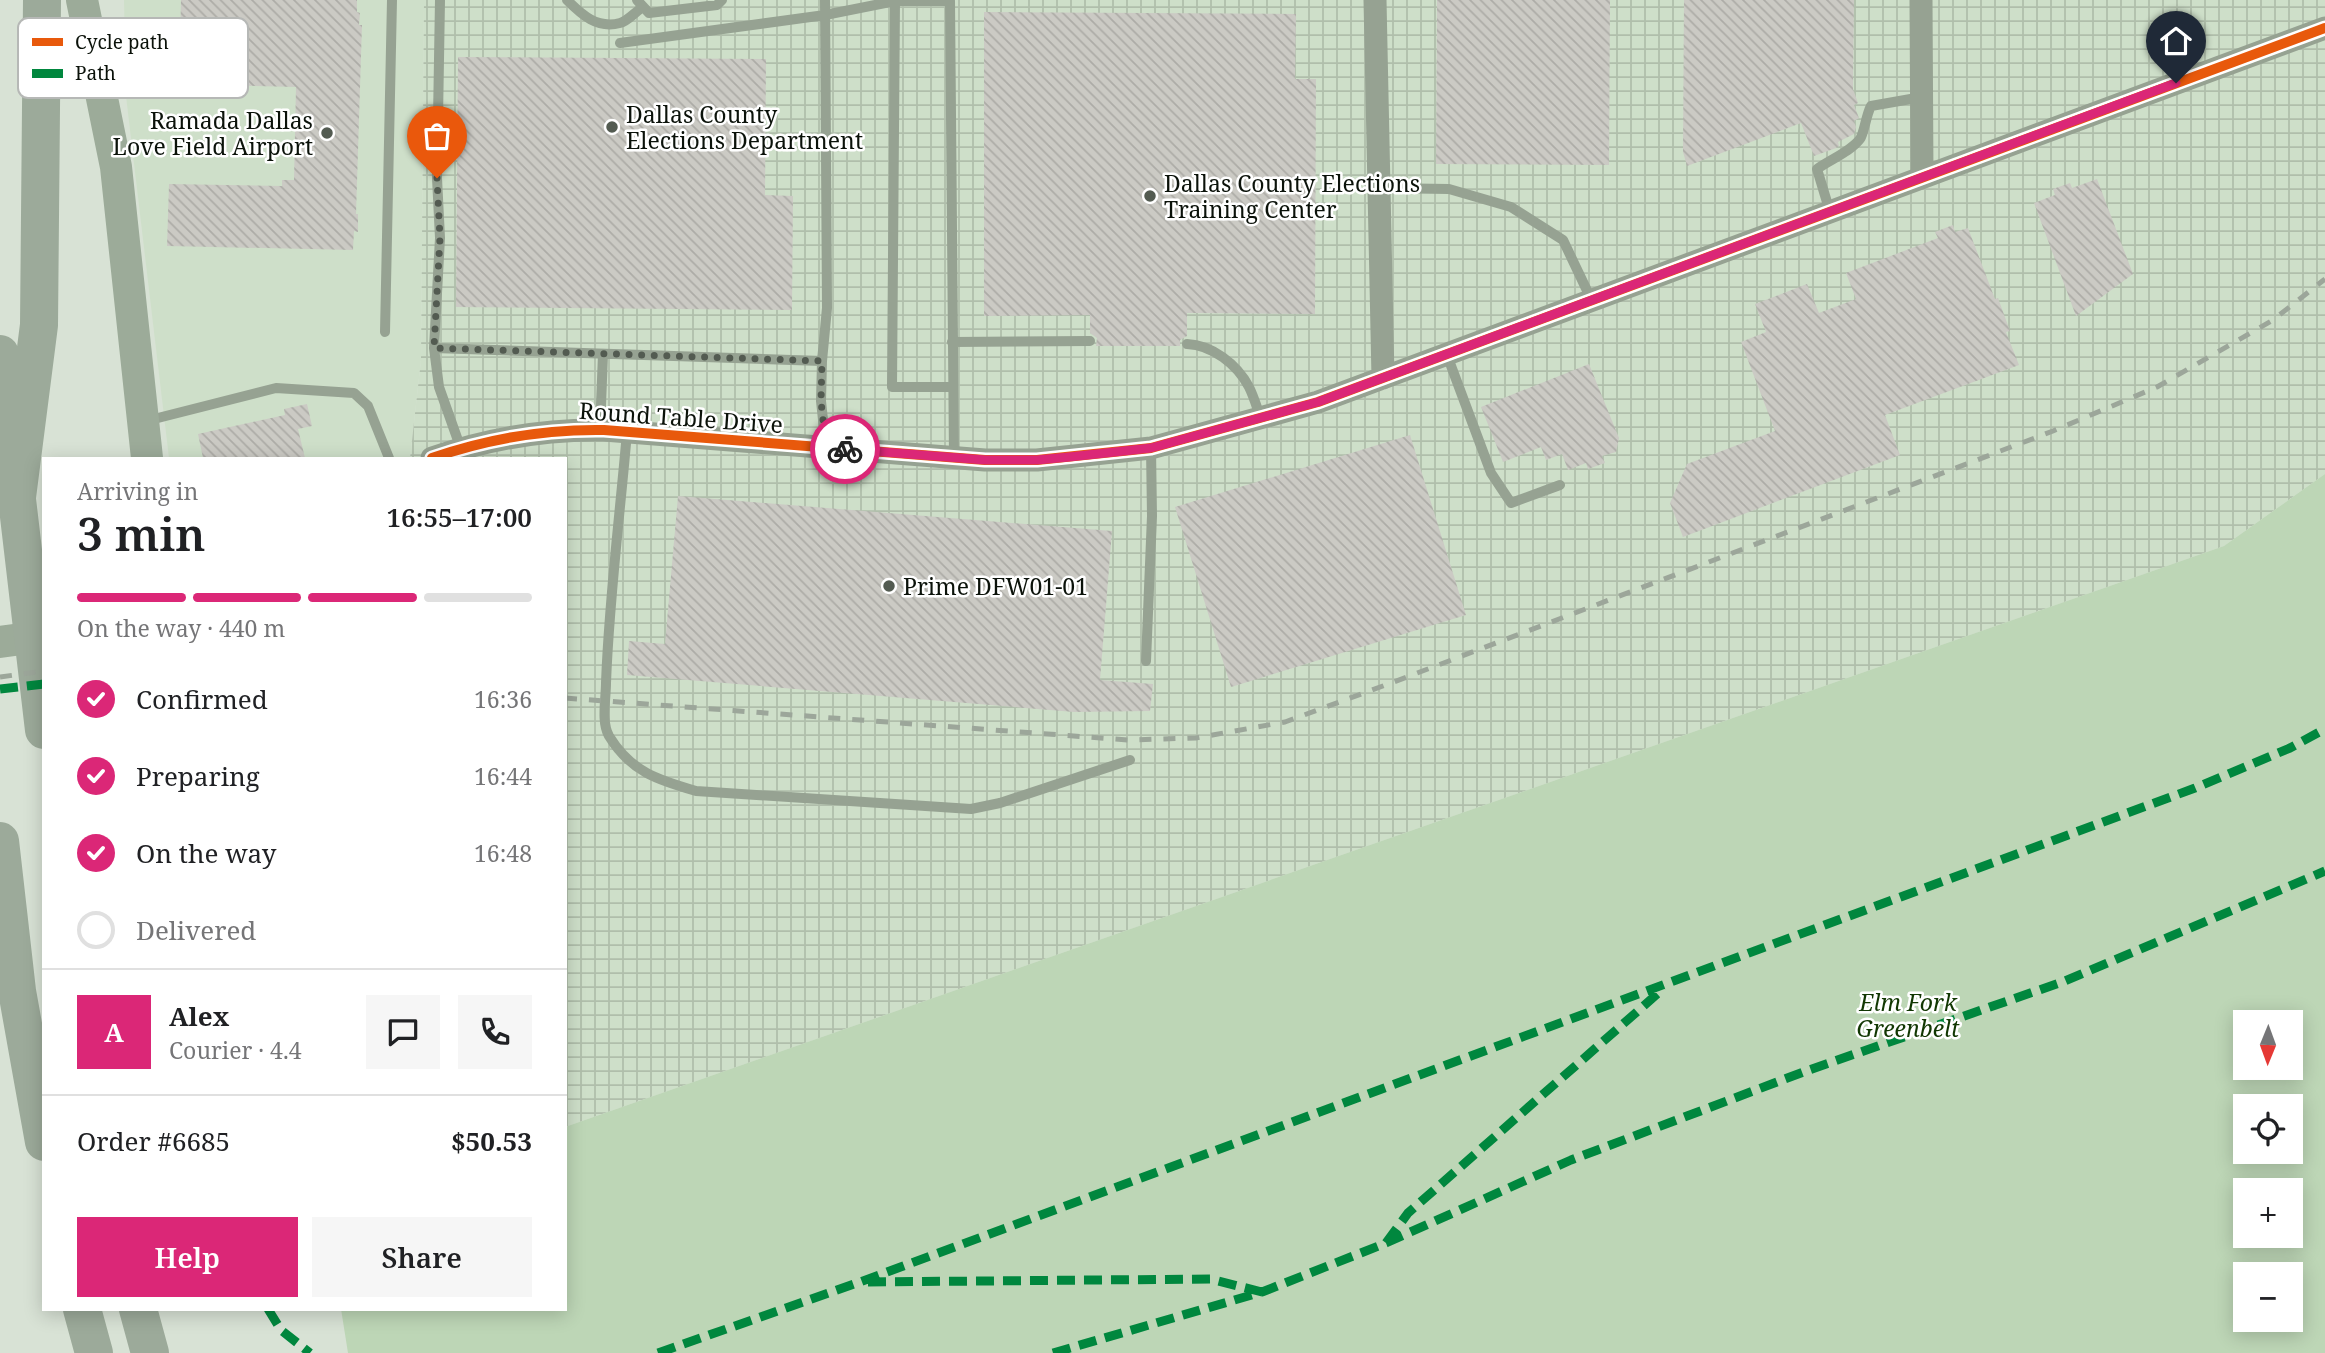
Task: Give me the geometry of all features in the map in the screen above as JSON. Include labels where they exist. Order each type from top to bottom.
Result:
[{"type":"highway","points":[[42,0],[42,18]]},
{"type":"highway","points":[[18,497],[39,326],[41,98]]},
{"type":"highway","points":[[0,354],[42,712]]},
{"type":"highway","points":[[0,841],[17,991],[42,1132]]},
{"type":"highway","points":[[83,1311],[94,1353]]},
{"type":"highway","points":[[139,1311],[150,1353]]},
{"type":"main road","points":[[82,0],[86,18]]},
{"type":"main road","points":[[102,98],[116,167],[147,457]]},
{"type":"main road","points":[[0,642],[42,636]]},
{"type":"street","points":[[1375,0],[1382,379]]},
{"type":"street","points":[[1921,0],[1922,177]]},
{"type":"street","name":"Round Table Drive","points":[[438,457],[461,449],[522,436],[600,430],[954,458],[1037,460],[1151,448],[1318,402],[2325,28]]},
{"type":"lane","points":[[385,332],[391,0]]},
{"type":"lane","points":[[440,0],[437,178],[440,238],[434,348],[439,387],[461,449]]},
{"type":"lane","points":[[567,0],[582,16],[598,24],[621,23],[640,3],[649,13],[717,5],[722,0]]},
{"type":"lane","points":[[825,0],[827,308],[821,401],[826,448]]},
{"type":"lane","points":[[620,43],[825,15],[895,1],[951,0],[954,458]]},
{"type":"lane","points":[[895,1],[892,387],[953,387]]},
{"type":"lane","points":[[1829,212],[1817,169],[1849,149],[1862,136],[1864,119],[1871,106],[1922,97]]},
{"type":"lane","points":[[1379,188],[1448,189],[1511,207],[1563,240],[1592,300]]},
{"type":"lane","points":[[952,342],[1090,341]]},
{"type":"lane","points":[[1187,344],[1202,345],[1228,361],[1249,386],[1261,419]]},
{"type":"lane","points":[[434,348],[822,361]]},
{"type":"lane","points":[[600,430],[603,354]]},
{"type":"lane","points":[[1447,355],[1491,473],[1511,503],[1560,485]]},
{"type":"lane","points":[[143,422],[275,388],[354,393],[368,406],[389,457]]},
{"type":"lane","points":[[627,432],[607,659],[605,722],[608,734],[629,762],[653,778],[696,791],[971,809],[1000,803],[1130,761]]},
{"type":"lane","points":[[1146,660],[1152,516],[1151,448]]},
{"type":"shaded area","points":[[124,0],[424,0],[421,360],[410,457],[169,457],[126,98],[248,98],[248,18],[124,18]]},
{"type":"shaded area","points":[[424,0],[2325,0],[2325,474],[2224,546],[567,1126],[567,457],[410,457],[421,360]]},
{"type":"green space","name":"Elm Fork Greenbelt","points":[[2325,474],[2325,1353],[348,1353],[341,1311],[567,1311],[567,1126],[2224,546]]},
{"type":"building","name":"Ramada Dallas Love Field Airport","points":[[181,0],[357,0],[359,25],[362,25],[356,214],[358,232],[354,231],[353,250],[167,246],[169,184],[282,186],[282,180],[294,180],[296,87],[248,86],[248,18],[181,18]]},
{"type":"building","points":[[1437,0],[1610,0],[1609,165],[1436,164]]},
{"type":"building","points":[[1684,0],[1854,0],[1853,89],[1858,103],[1854,105],[1859,118],[1854,121],[1854,134],[1838,142],[1839,146],[1836,148],[1814,156],[1801,123],[1687,166],[1683,152]]},
{"type":"building","name":"Dallas County Elections Training Center","points":[[984,12],[1296,14],[1295,79],[1316,79],[1315,314],[1187,313],[1187,336],[1180,340],[1180,346],[1096,346],[1097,338],[1090,333],[1090,315],[984,316]]},
{"type":"building","name":"Dallas County Elections Department","points":[[458,57],[766,59],[765,195],[793,196],[792,310],[456,307]]},
{"type":"building","points":[[2097,179],[2133,274],[2076,316],[2034,203],[2055,195],[2053,189],[2070,183],[2072,188]]},
{"type":"building","points":[[1953,225],[1955,232],[1968,228],[1995,299],[1998,298],[2010,331],[2006,332],[2019,365],[1885,415],[1900,455],[1683,537],[1670,503],[1687,464],[1775,431],[1741,342],[1766,332],[1755,304],[1807,284],[1819,313],[1856,299],[1846,273],[1938,238],[1935,232]]},
{"type":"building","points":[[1589,364],[1619,438],[1616,452],[1602,456],[1605,463],[1588,469],[1586,463],[1568,470],[1562,454],[1546,460],[1541,447],[1503,462],[1481,407]]},
{"type":"building","points":[[307,404],[312,426],[298,429],[305,457],[203,457],[198,434],[285,415],[284,409]]},
{"type":"building","points":[[1410,435],[1466,615],[1231,687],[1175,507]]},
{"type":"building","name":"Prime DFW01-01","points":[[678,496],[1112,531],[1100,680],[1153,684],[1150,711],[1074,712],[627,675],[629,641],[665,644]]},
{"type":"railway","points":[[567,698],[1128,740],[1196,738],[1285,722],[2053,431],[2157,387],[2273,320],[2325,279]]},
{"type":"railway","points":[[0,677],[42,671]]},
{"type":"marked path","points":[[0,689],[42,684]]},
{"type":"marked path","points":[[658,1353],[860,1282],[2195,788],[2290,748],[2325,729]]},
{"type":"marked path","points":[[1053,1353],[1262,1292],[1386,1243],[1571,1160],[1806,1071],[2065,981],[2325,871]]},
{"type":"marked path","points":[[1386,1243],[1408,1213],[1664,988]]},
{"type":"marked path","points":[[868,1282],[1210,1279],[1262,1292]]},
{"type":"marked path","points":[[269,1311],[281,1330],[310,1353]]},
{"type":"cycle path","points":[[435,457],[516,436],[582,430],[985,460],[1037,460],[1151,448],[1318,402],[2325,28]]},
{"type":"way so far","points":[[437,178],[440,238],[434,348],[822,361],[821,401],[826,448],[845,449]]},
{"type":"place","name":"Dallas County Elections Department","points":[[612,127]]},
{"type":"place","name":"Ramada Dallas Love Field Airport","points":[[327,133]]},
{"type":"place","name":"Dallas County Elections Training Center","points":[[1150,196]]},
{"type":"place","name":"Prime DFW01-01","points":[[889,586]]},
{"type":"route","points":[[845,449],[985,460],[1037,460],[1151,448],[1261,419],[1318,402],[2176,83]]}]
